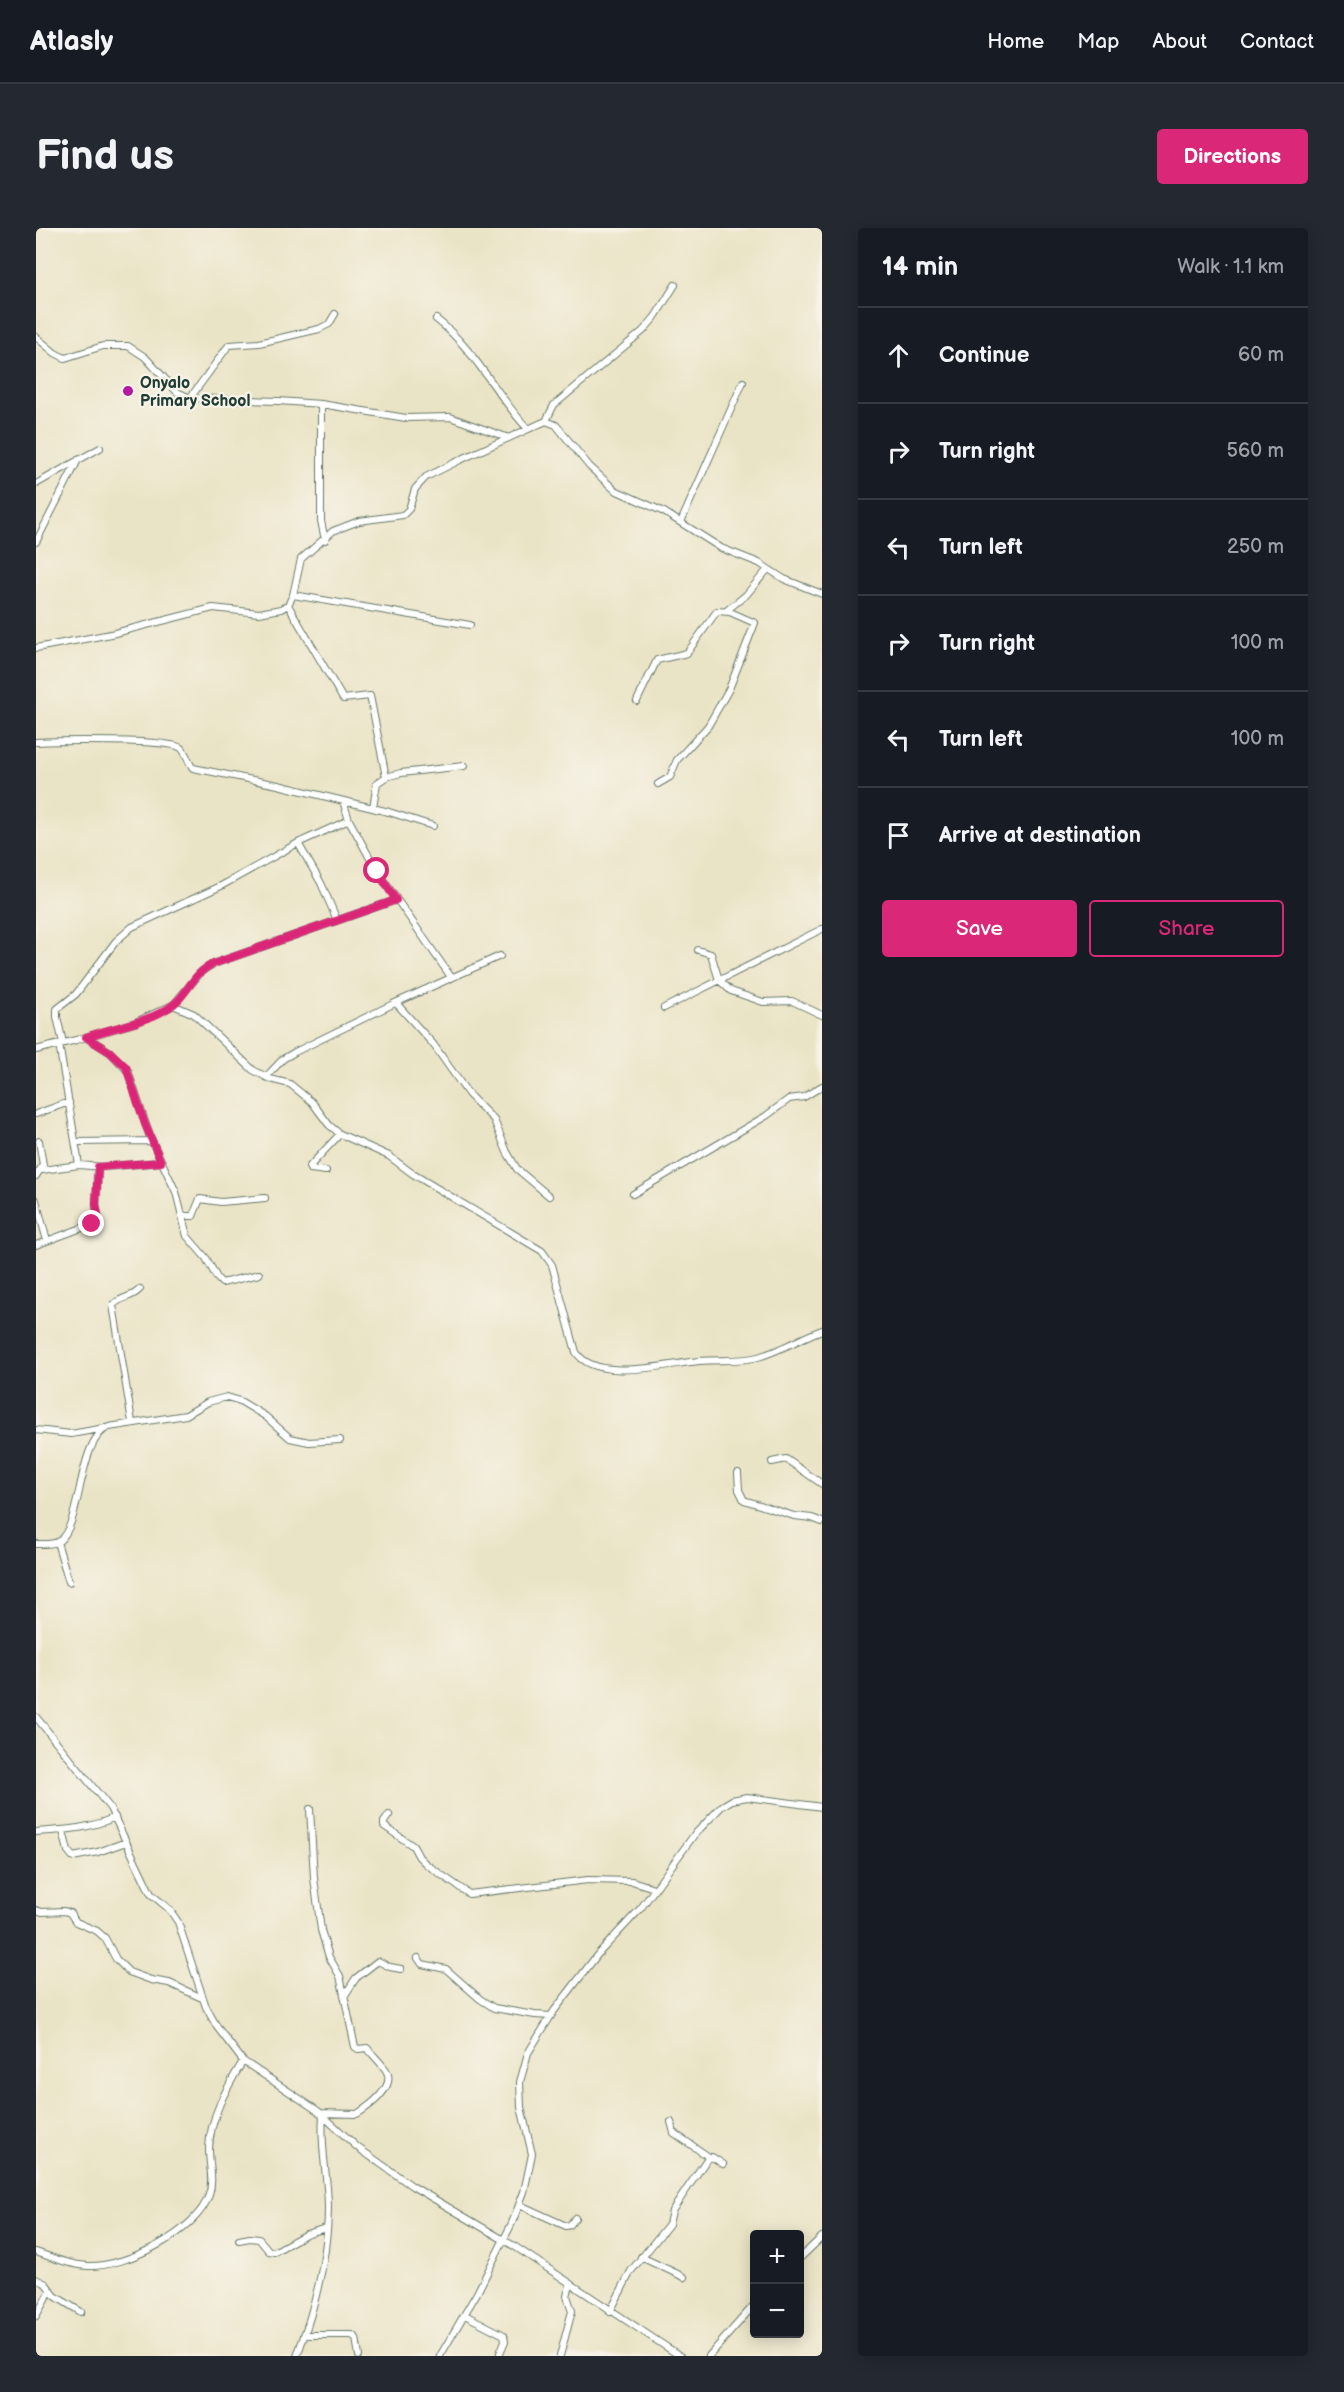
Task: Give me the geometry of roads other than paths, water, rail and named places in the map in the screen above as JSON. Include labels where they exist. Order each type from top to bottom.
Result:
[{"type":"street","points":[[36,648],[111,634],[213,608],[259,613],[276,611],[288,605],[293,595],[301,560],[333,531],[350,523],[403,515],[409,509],[415,489],[422,481],[444,467],[546,421],[554,405],[650,324],[675,285]]},
{"type":"street","points":[[190,399],[229,345],[260,343],[319,329],[328,324],[335,314]]},
{"type":"street","points":[[436,319],[452,332],[470,352],[528,429]]},
{"type":"street","points":[[36,337],[55,354],[65,358],[103,346],[133,348],[156,367],[177,392],[190,399],[224,398],[321,404],[406,418],[450,417],[509,438]]},
{"type":"street","points":[[681,522],[743,382]]},
{"type":"street","points":[[321,404],[321,521],[325,540]]},
{"type":"street","points":[[546,421],[556,425],[589,466],[612,488],[681,522],[709,542],[748,558],[784,579],[822,594]]},
{"type":"street","points":[[36,484],[100,448]]},
{"type":"street","points":[[36,542],[78,460]]},
{"type":"street","points":[[726,611],[746,595],[768,569]]},
{"type":"street","points":[[293,595],[470,625]]},
{"type":"street","points":[[288,605],[343,699],[370,696],[386,777]]},
{"type":"street","points":[[637,701],[656,661],[664,657],[687,653],[717,611],[726,611],[753,621],[755,627],[729,689],[708,726],[677,760],[669,777],[657,784]]},
{"type":"street","points":[[36,742],[147,743],[177,746],[182,749],[193,768],[267,782],[374,808],[433,826]]},
{"type":"street","points":[[374,808],[377,783],[386,777],[401,772],[464,766]]},
{"type":"street","points":[[343,801],[349,820],[396,900],[451,977]]},
{"type":"street","points":[[79,1165],[57,1009],[76,994],[120,937],[138,924],[221,886],[298,843],[349,820]]},
{"type":"street","points":[[298,843],[321,883],[337,920]]},
{"type":"street","points":[[36,1050],[140,1020],[174,1004],[208,966],[396,900]]},
{"type":"street","points":[[664,1008],[822,929]]},
{"type":"street","points":[[698,950],[711,954],[719,980],[731,991],[763,1002],[792,1001],[822,1015]]},
{"type":"street","points":[[266,1077],[287,1056],[451,977],[500,956]]},
{"type":"street","points":[[396,1003],[433,1044],[469,1095],[494,1120],[507,1152],[517,1168],[549,1196]]},
{"type":"street","points":[[174,1004],[194,1014],[249,1067],[266,1077],[290,1084],[312,1102],[329,1125],[340,1134],[399,1162],[413,1174],[542,1251],[552,1265],[576,1352],[588,1364],[617,1370],[754,1358],[822,1330]]},
{"type":"street","points":[[86,1037],[110,1052],[126,1067],[152,1141],[174,1187],[189,1240],[206,1258],[220,1282],[240,1280],[259,1274]]},
{"type":"street","points":[[633,1194],[766,1116],[789,1099],[804,1097],[822,1086]]},
{"type":"street","points":[[36,1114],[69,1102]]},
{"type":"street","points":[[326,1171],[309,1167],[340,1134]]},
{"type":"street","points":[[39,1141],[43,1162],[42,1170]]},
{"type":"street","points":[[77,1142],[152,1141]]},
{"type":"street","points":[[36,1176],[42,1170],[79,1165],[98,1167],[161,1162]]},
{"type":"street","points":[[36,1245],[99,1221],[96,1204],[98,1167]]},
{"type":"street","points":[[182,1215],[193,1216],[201,1199],[221,1202],[265,1198]]},
{"type":"street","points":[[36,1200],[47,1241]]},
{"type":"street","points":[[132,1422],[112,1307],[114,1302],[136,1294],[140,1289]]},
{"type":"street","points":[[36,1430],[71,1434],[132,1422],[154,1421],[186,1415],[208,1402],[227,1396],[265,1416],[290,1438],[309,1442],[340,1440]]},
{"type":"street","points":[[36,1544],[57,1542],[62,1539],[68,1527],[87,1459],[96,1440],[106,1428]]},
{"type":"street","points":[[772,1462],[786,1459],[822,1484]]},
{"type":"street","points":[[738,1473],[739,1490],[744,1500],[794,1516],[812,1518],[822,1522]]},
{"type":"street","points":[[57,1542],[69,1582]]},
{"type":"street","points":[[36,1717],[104,1799],[115,1817],[151,1894],[169,1909],[178,1922],[202,1998],[217,2027],[243,2061],[322,2114],[369,2157],[429,2197],[503,2240],[680,2356]]},
{"type":"street","points":[[440,2356],[465,2315],[520,2205],[532,2164],[532,2154],[521,2107],[520,2082],[528,2054],[551,2016],[598,1954],[641,1908],[704,1824],[722,1806],[732,1800],[760,1798],[822,1807]]},
{"type":"street","points":[[310,1809],[314,1878],[321,1930],[329,1957],[340,1976],[356,2048],[367,2048],[387,2070],[388,2081],[376,2101],[357,2114],[322,2114]]},
{"type":"street","points":[[389,1815],[384,1822],[386,1827],[413,1846],[426,1864],[468,1893],[588,1881],[632,1881],[654,1888]]},
{"type":"street","points":[[36,1832],[63,1831],[93,1825],[115,1817]]},
{"type":"street","points":[[63,1831],[68,1851],[73,1857],[98,1852],[126,1842]]},
{"type":"street","points":[[36,1910],[70,1913],[76,1922],[105,1938],[116,1959],[129,1972],[151,1980],[169,1983],[202,1998]]},
{"type":"street","points":[[418,1958],[422,1964],[449,1970],[480,1999],[494,2008],[551,2016]]},
{"type":"street","points":[[345,1995],[357,1976],[377,1961],[401,1969]]},
{"type":"street","points":[[36,2252],[82,2265],[108,2264],[156,2247],[194,2217],[205,2204],[210,2193],[209,2151],[212,2123],[224,2094],[243,2061]]},
{"type":"street","points":[[297,2356],[315,2296],[326,2228],[328,2207],[321,2141],[322,2114]]},
{"type":"street","points":[[671,2122],[674,2133],[723,2164]]},
{"type":"street","points":[[610,2312],[626,2280],[641,2257],[669,2224],[672,2211],[709,2157]]},
{"type":"street","points":[[520,2205],[566,2226],[570,2225],[575,2218]]},
{"type":"street","points":[[239,2240],[259,2239],[269,2251],[274,2252],[302,2236],[326,2228]]},
{"type":"street","points":[[804,2254],[822,2236]]},
{"type":"street","points":[[641,2257],[684,2277]]},
{"type":"street","points":[[36,2279],[46,2284],[55,2296],[81,2312]]},
{"type":"street","points":[[560,2356],[572,2311],[567,2296],[570,2285]]},
{"type":"street","points":[[36,2316],[50,2291]]},
{"type":"street","points":[[709,2356],[750,2310]]},
{"type":"street","points":[[465,2315],[504,2335],[505,2341],[500,2354]]},
{"type":"street","points":[[304,2335],[352,2335],[356,2338],[359,2356]]},
{"type":"place","name":"Onyalo Primary School","points":[[128,391]]}]
